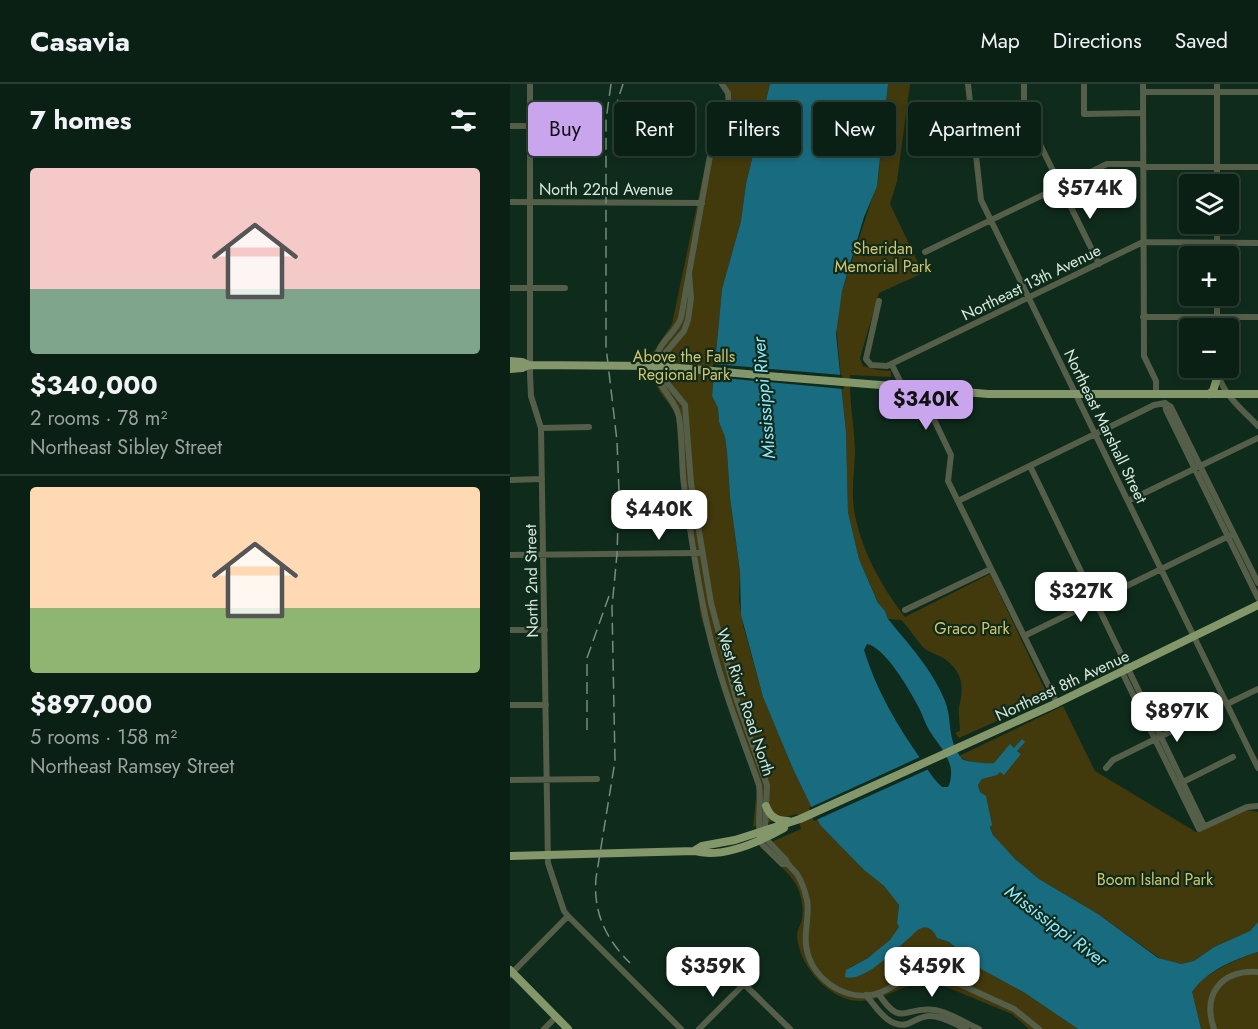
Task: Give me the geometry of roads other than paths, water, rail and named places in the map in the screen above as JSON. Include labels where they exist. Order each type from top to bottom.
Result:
[{"type":"main road","points":[[510,362],[530,365],[660,366],[988,394],[1258,394]]},
{"type":"main road","points":[[510,369],[530,365]]},
{"type":"main road","points":[[1209,394],[1213,391],[1216,378]]},
{"type":"main road","name":"Northeast 8th Avenue","points":[[510,856],[694,851],[702,846],[763,835],[1057,703],[1258,605]]},
{"type":"main road","points":[[766,806],[768,812],[776,819],[798,820]]},
{"type":"main road","points":[[511,973],[568,1029]]},
{"type":"street","name":"North 2nd Street","points":[[530,84],[530,102]]},
{"type":"street","points":[[660,366],[666,352],[684,330],[688,320],[691,298],[689,274],[713,139],[729,107],[728,93],[722,84]]},
{"type":"street","name":"Northeast Marshall Street","points":[[968,84],[979,195],[1258,768]]},
{"type":"street","points":[[1024,84],[1026,116],[1099,264]]},
{"type":"street","points":[[1084,84],[1084,114],[1142,113]]},
{"type":"street","points":[[1143,84],[1144,356],[1156,381],[1156,394]]},
{"type":"street","points":[[1217,84],[1217,174]]},
{"type":"street","points":[[1143,92],[1258,92]]},
{"type":"street","points":[[510,126],[528,126]]},
{"type":"street","name":"North 2nd Street","points":[[530,156],[530,365],[531,396],[541,428],[548,863],[564,911],[568,916],[681,1029]]},
{"type":"street","points":[[925,252],[1107,164],[1258,167]]},
{"type":"street","name":"North 22nd Avenue","points":[[510,202],[702,203]]},
{"type":"street","points":[[1217,234],[1217,246]]},
{"type":"street","name":"Northeast 13th Avenue","points":[[892,365],[1143,242],[1258,243]]},
{"type":"street","points":[[510,288],[565,288]]},
{"type":"street","points":[[879,301],[866,359],[868,363],[875,366],[892,365],[909,399],[927,405],[951,455],[948,481],[1057,703]]},
{"type":"street","points":[[1217,306],[1218,317]]},
{"type":"street","points":[[1143,317],[1258,317]]},
{"type":"street","name":"West River Road North","points":[[660,366],[667,383],[680,397],[687,413],[691,483],[699,553],[734,703],[753,758],[760,794],[763,835]]},
{"type":"street","points":[[1221,378],[1228,394],[1258,426]]},
{"type":"street","points":[[958,501],[1154,405],[1165,403],[1166,410],[1258,583]]},
{"type":"street","points":[[541,428],[589,427]]},
{"type":"street","points":[[1128,501],[1258,438]]},
{"type":"street","points":[[1030,466],[1124,658],[1125,671],[1202,827],[1247,807],[1257,806]]},
{"type":"street","points":[[510,480],[542,479]]},
{"type":"street","points":[[1024,636],[1231,535]]},
{"type":"street","points":[[1231,535],[1258,598]]},
{"type":"street","points":[[510,555],[699,553]]},
{"type":"street","points":[[905,610],[991,570]]},
{"type":"street","points":[[510,630],[545,630]]},
{"type":"street","points":[[1227,704],[1258,689]]},
{"type":"street","points":[[510,705],[546,705]]},
{"type":"street","points":[[1106,768],[1113,760],[1204,715],[1210,708]]},
{"type":"street","points":[[1180,783],[1233,757]]},
{"type":"street","name":"West River Road North","points":[[753,758],[767,785],[763,835]]},
{"type":"street","points":[[510,780],[597,779]]},
{"type":"street","points":[[763,835],[761,843],[796,874],[805,893],[808,912],[806,947],[814,968],[824,980],[850,994],[866,995],[878,993],[912,978],[934,976],[946,978],[1014,1009],[1039,1029]]},
{"type":"street","points":[[511,973],[568,916]]},
{"type":"street","points":[[1214,1029],[1209,1011],[1210,1000],[1215,990],[1226,979],[1243,972],[1258,972]]},
{"type":"street","points":[[699,1029],[744,984],[790,1029]]},
{"type":"street","points":[[878,993],[889,1014],[896,1018],[904,1019],[923,1011],[934,1010],[979,1029]]},
{"type":"street","points":[[866,995],[887,1020],[895,1024],[906,1024],[923,1016],[929,1016],[942,1018],[966,1029]]},
{"type":"street","points":[[544,1029],[556,1017]]},
{"type":"water","name":"Mississippi River","points":[[770,84],[888,84],[886,102],[813,102],[813,156],[880,156],[877,186],[864,217],[842,291],[836,334],[846,432],[848,512],[859,559],[878,603],[940,689],[945,701],[954,744],[962,759],[994,763],[1010,744],[1014,748],[1022,739],[1025,742],[1017,751],[1021,754],[1004,775],[1000,772],[982,779],[978,785],[980,792],[986,796],[993,835],[1015,859],[1039,879],[1098,914],[1158,958],[1181,964],[1194,961],[1214,947],[1250,931],[1258,922],[1258,952],[1231,962],[1213,972],[1192,992],[1201,1029],[1078,1029],[1025,993],[981,969],[949,942],[937,938],[927,928],[918,930],[869,971],[852,978],[845,977],[846,970],[868,958],[890,940],[899,927],[897,923],[899,905],[884,886],[864,870],[820,825],[793,769],[763,697],[741,615],[740,572],[730,497],[727,452],[725,437],[719,422],[718,408],[712,396],[722,289],[741,221],[753,156],[801,156],[801,102],[766,102]],"holes":[[[867,644],[882,653],[904,682],[929,730],[946,756],[951,770],[948,787],[942,787],[934,778],[888,708],[864,650]]]},
{"type":"railway","points":[[611,84],[606,120],[606,347],[617,441],[619,492],[612,607],[615,761],[596,878],[596,891],[603,925],[614,945],[630,963]]},
{"type":"railway","points":[[617,102],[623,84]]},
{"type":"railway","points":[[587,730],[587,658],[609,596]]},
{"type":"park label","name":"Sheridan Memorial Park","points":[[883,257]]},
{"type":"park label","name":"Above the Falls Regional Park","points":[[684,365]]},
{"type":"park label","name":"Graco Park","points":[[972,628]]},
{"type":"park label","name":"Boom Island Park","points":[[1155,879]]}]
